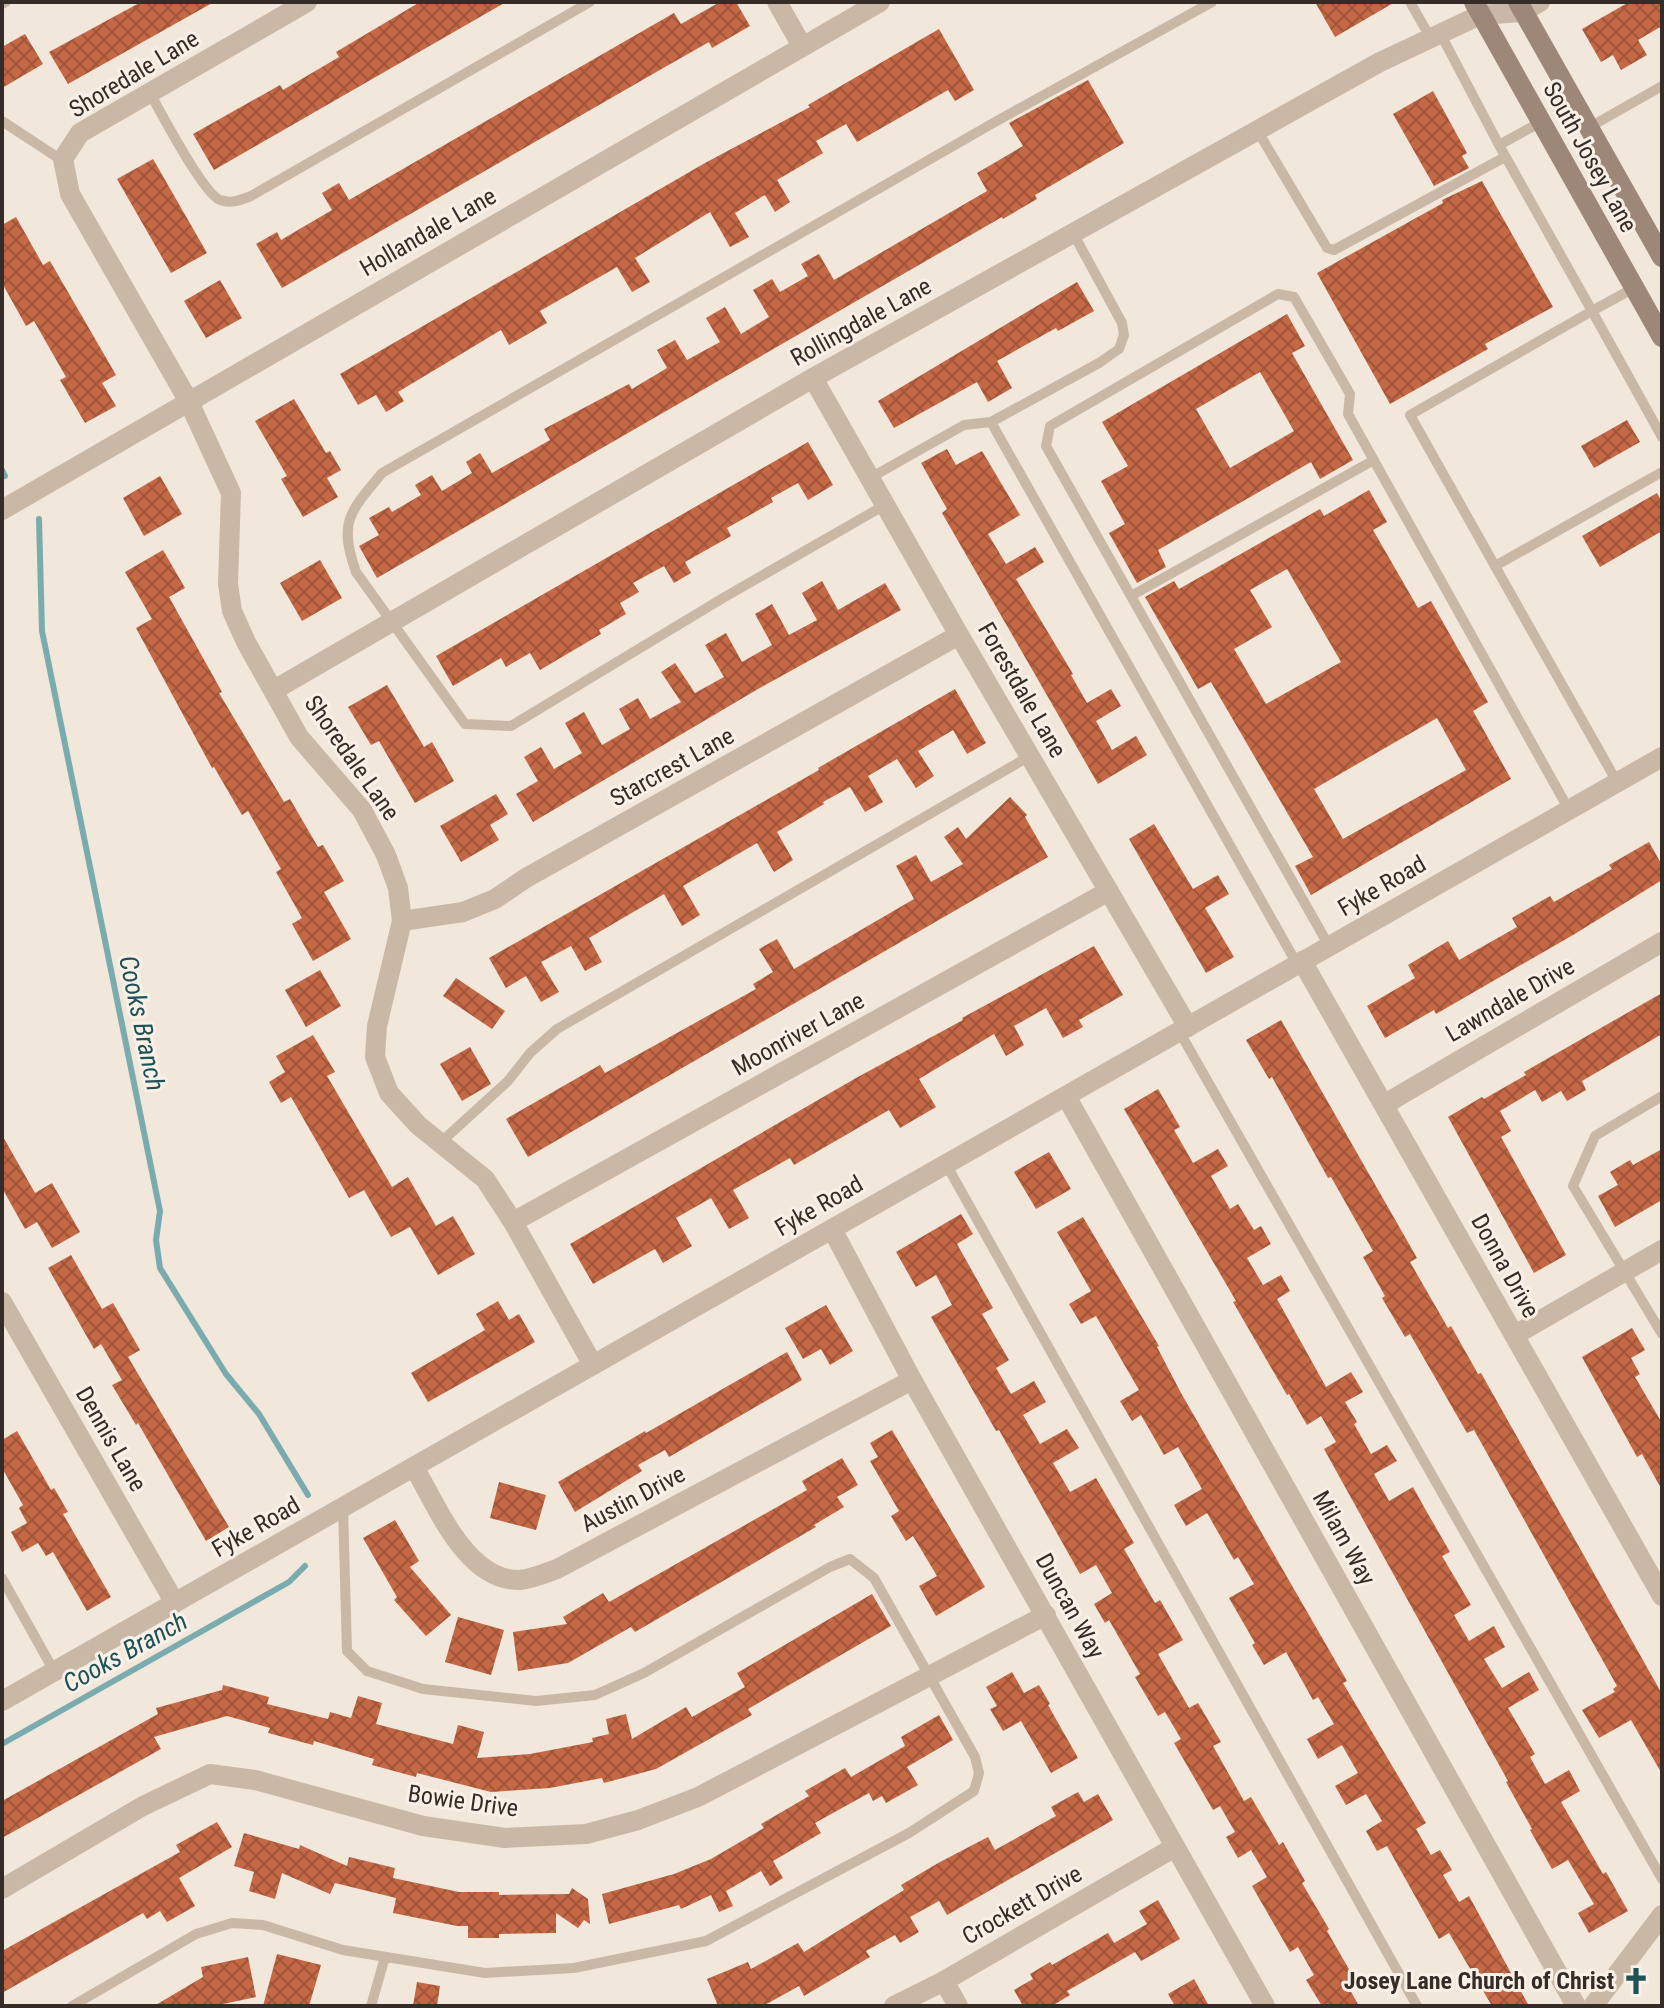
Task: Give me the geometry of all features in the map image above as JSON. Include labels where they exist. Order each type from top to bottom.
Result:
[{"type":"main road","name":"South Josey Lane","points":[[1527,5],[1588,128],[1662,257]]},
{"type":"main road","name":"South Josey Lane","points":[[1481,6],[1541,122],[1662,337]]},
{"type":"street","name":"Shoredale Lane","points":[[307,2],[80,133],[63,161],[74,205],[188,400],[231,493],[228,584],[232,611],[246,642],[299,737],[362,810],[398,888],[402,921],[377,1026],[375,1057],[389,1093],[418,1125],[485,1179],[513,1222],[593,1365]]},
{"type":"street","points":[[777,2],[802,46]]},
{"type":"street","name":"Hollandale Lane","points":[[2,510],[880,2]]},
{"type":"street","name":"Rollingdale Lane","points":[[274,690],[813,378],[1380,62],[1435,35],[1481,6],[1527,5]]},
{"type":"street","name":"Forestdale Lane","points":[[813,378],[1109,891],[1184,1029]]},
{"type":"street","name":"Starcrest Lane","points":[[402,921],[463,912],[495,899],[526,878],[959,635]]},
{"type":"street","name":"Fyke Road","points":[[2,1701],[1662,757]]},
{"type":"street","name":"Moonriver Lane","points":[[513,1222],[1109,891]]},
{"type":"street","name":"Lawndale Drive","points":[[1385,1104],[1662,942]]},
{"type":"street","name":"Donna Drive","points":[[1300,963],[1385,1104],[1515,1335],[1656,1570],[1662,1596]]},
{"type":"street","name":"Milam Way","points":[[1066,1096],[1576,2006]]},
{"type":"street","name":"Duncan Way","points":[[832,1229],[912,1380],[1265,2006]]},
{"type":"street","points":[[1515,1335],[1662,1250]]},
{"type":"street","name":"Dennis Lane","points":[[2,1302],[175,1603]]},
{"type":"street","name":"Austin Drive","points":[[414,1467],[471,1560],[486,1572],[520,1580],[557,1569],[912,1380]]},
{"type":"street","name":"Bowie Drive","points":[[2,1889],[143,1806],[210,1774],[255,1780],[423,1826],[505,1838],[586,1834],[638,1820],[698,1797],[1046,1615]]},
{"type":"street","name":"Crockett Drive","points":[[894,2006],[944,1981],[1175,1847]]},
{"type":"street","points":[[1593,2006],[1662,1915]]},
{"type":"street","points":[[944,1981],[958,2006]]},
{"type":"lane","points":[[150,93],[207,189],[223,201],[236,201],[251,196],[590,2]]},
{"type":"lane","points":[[885,505],[511,726],[465,724],[356,572],[347,547],[351,511],[382,473],[995,122],[1212,2]]},
{"type":"lane","points":[[1410,2],[1435,35],[1499,145],[1662,437]]},
{"type":"lane","points":[[1588,128],[1662,86]]},
{"type":"lane","points":[[2,121],[63,161]]},
{"type":"lane","points":[[1499,145],[1541,122]]},
{"type":"lane","points":[[1257,130],[1327,248],[1334,250],[1505,157]]},
{"type":"lane","points":[[870,478],[964,425],[991,422],[1119,349],[1124,335],[1122,323],[1073,233]]},
{"type":"lane","points":[[1617,782],[1410,415],[1634,288]]},
{"type":"lane","points":[[1329,946],[1046,446],[1050,426],[1278,294],[1294,297],[1350,394],[1348,414],[1569,810]]},
{"type":"lane","points":[[991,422],[1300,963]]},
{"type":"lane","points":[[1131,596],[1374,460]]},
{"type":"lane","points":[[1495,566],[1662,472]]},
{"type":"lane","points":[[440,1143],[508,1081],[530,1053],[557,1029],[1030,756]]},
{"type":"lane","points":[[1184,1029],[1662,1879]]},
{"type":"lane","points":[[1662,1096],[1595,1136],[1573,1186],[1662,1334]]},
{"type":"lane","points":[[946,1164],[1417,2006]]},
{"type":"lane","points":[[72,2006],[196,1934],[232,1923],[263,1925],[343,1950],[485,1973],[574,1968],[706,1941],[909,1833],[974,1791],[979,1773],[975,1757],[874,1578],[850,1559],[830,1567],[644,1673],[595,1695],[536,1701],[423,1689],[367,1671],[347,1651],[343,1507]]},
{"type":"lane","points":[[2,1578],[54,1671]]},
{"type":"lane","points":[[371,2006],[385,1957]]},
{"type":"building","points":[[141,2],[214,2],[68,84],[49,52]]},
{"type":"building","points":[[420,2],[506,2],[214,170],[193,134],[280,85],[283,90],[339,57],[336,52]]},
{"type":"building","points":[[720,2],[736,2],[750,26],[712,48],[709,42],[282,288],[256,244],[277,232],[281,240],[332,210],[322,193],[339,183],[349,200],[674,13],[681,24]]},
{"type":"building","points":[[1315,2],[1395,2],[1335,37]]},
{"type":"building","points":[[1629,2],[1662,2],[1662,26],[1638,40],[1647,55],[1621,70],[1613,55],[1601,62],[1582,29]]},
{"type":"building","points":[[939,29],[974,90],[955,101],[948,90],[857,142],[846,124],[816,141],[823,153],[777,180],[790,202],[775,212],[765,195],[735,213],[749,237],[730,247],[710,212],[635,258],[650,282],[632,292],[617,267],[540,311],[547,323],[509,345],[501,330],[398,392],[404,401],[386,412],[376,395],[358,405],[340,374],[705,163],[810,107],[808,105]]},
{"type":"building","points":[[25,34],[43,64],[2,88],[2,47]]},
{"type":"building","points":[[1088,80],[1124,143],[1035,195],[1037,199],[1003,219],[377,578],[359,546],[379,535],[369,518],[389,507],[392,512],[421,495],[415,485],[432,475],[442,491],[472,473],[466,462],[480,453],[492,473],[550,440],[544,429],[629,384],[632,389],[667,368],[657,350],[675,340],[687,360],[720,342],[706,318],[725,307],[741,334],[769,317],[753,290],[772,279],[780,292],[808,276],[801,264],[819,254],[834,280],[987,191],[977,173],[1023,146],[1009,123]]},
{"type":"building","points":[[1433,91],[1467,153],[1462,156],[1469,168],[1434,186],[1393,114]]},
{"type":"building","points":[[153,159],[207,253],[171,273],[117,179]]},
{"type":"building","points":[[1482,181],[1553,307],[1485,344],[1488,349],[1390,404],[1317,273],[1443,203],[1442,200]]},
{"type":"building","points":[[16,217],[43,265],[50,261],[116,375],[102,383],[116,406],[85,423],[60,380],[66,377],[34,321],[26,326],[2,283],[2,225]]},
{"type":"building","points":[[220,280],[242,318],[206,338],[184,301]]},
{"type":"building","points":[[1077,282],[1094,311],[997,361],[1012,388],[988,402],[977,382],[894,428],[878,401]]},
{"type":"building","points":[[1287,314],[1305,346],[1292,353],[1353,460],[1320,479],[1311,462],[1158,550],[1166,567],[1137,583],[1109,533],[1125,524],[1101,481],[1128,466],[1102,422]],"holes":[[[1260,372],[1294,431],[1230,468],[1196,409]]]},
{"type":"building","points":[[294,399],[326,453],[330,451],[341,470],[327,478],[338,497],[303,517],[281,479],[287,476],[255,421]]},
{"type":"building","points":[[1627,420],[1640,442],[1594,468],[1581,446]]},
{"type":"building","points":[[808,442],[833,485],[808,500],[798,483],[771,498],[773,502],[727,528],[731,536],[685,562],[691,573],[674,583],[664,566],[633,583],[639,592],[620,603],[626,614],[599,630],[601,634],[540,670],[530,653],[506,667],[501,658],[453,686],[436,656]]},
{"type":"building","points":[[947,449],[956,465],[982,451],[1020,515],[988,534],[1006,564],[1035,547],[1044,562],[1016,579],[1087,703],[1111,689],[1121,706],[1096,721],[1112,750],[1136,736],[1147,755],[1098,784],[942,513],[947,509],[921,463]]},
{"type":"building","points":[[160,476],[182,514],[144,536],[123,498]]},
{"type":"building","points":[[1369,490],[1387,522],[1373,530],[1418,608],[1431,601],[1488,702],[1473,711],[1511,779],[1311,895],[1295,866],[1313,857],[1211,682],[1198,689],[1145,597],[1174,581],[1179,589],[1320,509],[1324,516]],"holes":[[[1287,569],[1341,662],[1266,704],[1234,649],[1272,627],[1250,590]],[[1437,718],[1466,770],[1343,839],[1314,789]]]},
{"type":"building","points":[[1657,493],[1662,502],[1662,531],[1600,567],[1582,536]]},
{"type":"building","points":[[163,550],[185,588],[169,597],[222,692],[219,693],[284,802],[290,799],[318,847],[323,845],[344,881],[324,892],[351,939],[313,961],[292,924],[302,918],[276,872],[281,869],[248,811],[242,815],[212,768],[136,628],[152,619],[125,572]]},
{"type":"building","points":[[320,560],[342,598],[302,621],[280,583]]},
{"type":"building","points":[[822,581],[838,610],[885,583],[901,610],[758,689],[533,822],[516,794],[538,781],[524,757],[541,747],[554,769],[582,753],[565,723],[584,712],[602,745],[630,729],[619,709],[638,698],[650,719],[681,702],[661,672],[675,663],[695,693],[724,677],[705,645],[726,633],[742,662],[772,645],[755,614],[772,604],[789,635],[817,620],[802,593]]},
{"type":"building","points":[[387,685],[424,747],[432,742],[454,781],[415,803],[379,741],[371,745],[348,707]]},
{"type":"building","points":[[955,689],[986,743],[967,754],[953,730],[918,751],[934,776],[916,788],[897,759],[868,776],[883,802],[865,812],[850,787],[823,802],[777,832],[793,860],[774,872],[757,843],[683,886],[700,915],[682,926],[664,894],[589,938],[602,962],[585,971],[571,946],[541,962],[559,992],[541,1002],[526,976],[506,988],[489,958]]},
{"type":"building","points":[[496,794],[508,814],[490,825],[499,840],[461,862],[440,826]]},
{"type":"building","points":[[1010,797],[1027,815],[1025,817],[1048,857],[528,1157],[506,1119],[600,1065],[605,1073],[756,989],[753,984],[773,972],[759,949],[777,939],[794,969],[914,899],[896,866],[916,855],[931,882],[963,864],[944,837],[958,827],[966,839]]},
{"type":"building","points":[[1154,824],[1193,889],[1218,875],[1229,894],[1205,908],[1234,957],[1206,973],[1129,839]]},
{"type":"building","points":[[1649,842],[1662,865],[1662,880],[1436,1014],[1434,1010],[1385,1038],[1367,1006],[1415,978],[1408,965],[1448,941],[1459,960],[1517,927],[1512,918],[1550,896],[1554,902],[1612,869],[1609,865]]},
{"type":"building","points":[[1094,946],[1123,995],[1079,1020],[1083,1027],[1063,1038],[1046,1008],[1014,1026],[1024,1045],[1006,1056],[994,1034],[919,1079],[936,1107],[900,1128],[889,1110],[794,1165],[790,1158],[733,1190],[749,1218],[729,1229],[711,1198],[676,1218],[692,1246],[663,1263],[655,1249],[593,1284],[570,1244],[856,1078]]},
{"type":"building","points":[[320,970],[341,1006],[306,1027],[285,990]]},
{"type":"building","points":[[456,978],[505,1011],[492,1029],[443,996]]},
{"type":"building","points":[[1662,993],[1662,1034],[1582,1081],[1586,1090],[1567,1101],[1561,1091],[1542,1102],[1535,1090],[1500,1111],[1511,1131],[1501,1137],[1566,1255],[1534,1273],[1448,1117],[1526,1075],[1524,1072]]},
{"type":"building","points":[[1281,1020],[1417,1258],[1410,1262],[1448,1328],[1451,1326],[1478,1374],[1481,1373],[1662,1694],[1662,1774],[1631,1720],[1599,1738],[1582,1710],[1615,1692],[1613,1689],[1617,1686],[1474,1430],[1467,1433],[1410,1334],[1405,1337],[1382,1298],[1385,1296],[1363,1257],[1373,1251],[1272,1077],[1269,1079],[1246,1040]]},
{"type":"building","points":[[313,1035],[335,1072],[327,1076],[392,1187],[408,1177],[436,1226],[453,1216],[475,1254],[438,1275],[410,1227],[391,1237],[364,1190],[349,1198],[291,1097],[281,1103],[269,1082],[285,1072],[276,1056]]},
{"type":"building","points":[[470,1047],[491,1084],[462,1101],[440,1064]]},
{"type":"building","points":[[1158,1089],[1180,1127],[1174,1130],[1193,1163],[1218,1149],[1228,1166],[1211,1176],[1230,1209],[1238,1204],[1254,1230],[1261,1226],[1271,1244],[1247,1258],[1263,1285],[1281,1275],[1290,1291],[1277,1299],[1326,1387],[1351,1372],[1363,1392],[1345,1402],[1357,1422],[1354,1424],[1371,1454],[1387,1445],[1397,1461],[1374,1474],[1389,1501],[1413,1487],[1450,1552],[1442,1556],[1471,1605],[1454,1615],[1469,1641],[1494,1626],[1505,1647],[1484,1659],[1502,1688],[1529,1672],[1539,1690],[1508,1708],[1535,1754],[1530,1757],[1545,1784],[1569,1770],[1580,1791],[1561,1802],[1628,1911],[1589,1933],[1578,1913],[1594,1904],[1568,1860],[1552,1869],[1530,1830],[1508,1781],[1324,1449],[1336,1442],[1321,1416],[1307,1425],[1287,1395],[1124,1109]]},
{"type":"building","points":[[2,1135],[35,1193],[52,1183],[80,1232],[52,1248],[37,1222],[25,1229],[2,1188]]},
{"type":"building","points":[[1662,1149],[1662,1200],[1615,1227],[1598,1196],[1618,1185],[1610,1172],[1630,1160],[1633,1165]]},
{"type":"building","points":[[1049,1152],[1071,1189],[1036,1209],[1014,1172]]},
{"type":"building","points":[[961,1214],[973,1234],[957,1244],[993,1308],[982,1314],[1009,1360],[996,1368],[1011,1394],[1034,1381],[1046,1402],[1023,1415],[1040,1444],[1067,1429],[1079,1448],[1053,1463],[1070,1492],[1096,1478],[1134,1543],[1124,1549],[1155,1603],[1160,1600],[1183,1640],[1158,1654],[1189,1708],[1198,1703],[1221,1742],[1213,1746],[1244,1801],[1251,1797],[1279,1845],[1283,1842],[1354,1978],[1346,1983],[1359,2006],[1322,2006],[1306,1980],[1314,1975],[1298,1947],[1290,1952],[1252,1886],[1267,1877],[1251,1850],[1238,1858],[1226,1837],[1235,1832],[1220,1806],[1213,1810],[1174,1743],[1181,1739],[1165,1712],[1158,1716],[1135,1677],[1140,1674],[1109,1620],[1105,1623],[1094,1604],[1112,1593],[1096,1565],[1080,1574],[931,1317],[952,1305],[936,1275],[916,1287],[896,1252]]},
{"type":"building","points":[[1083,1217],[1347,1681],[1343,1683],[1426,1823],[1416,1829],[1431,1855],[1440,1850],[1452,1870],[1443,1875],[1459,1902],[1469,1896],[1529,2006],[1492,2006],[1449,1933],[1439,1939],[1387,1846],[1377,1851],[1366,1831],[1382,1821],[1366,1794],[1346,1805],[1335,1786],[1358,1773],[1342,1745],[1318,1759],[1307,1739],[1334,1724],[1318,1697],[1313,1700],[1286,1652],[1264,1665],[1252,1645],[1255,1643],[1229,1598],[1254,1584],[1238,1557],[1234,1560],[1207,1513],[1186,1526],[1174,1505],[1202,1489],[1178,1447],[1164,1455],[1141,1415],[1132,1421],[1120,1401],[1139,1390],[1096,1316],[1081,1324],[1069,1304],[1091,1291],[1057,1232]]},
{"type":"building","points":[[71,1255],[102,1309],[113,1303],[140,1350],[128,1357],[229,1527],[206,1541],[138,1423],[136,1425],[112,1385],[122,1380],[101,1344],[94,1349],[48,1268]]},
{"type":"building","points":[[498,1301],[509,1320],[519,1314],[535,1342],[428,1402],[411,1373],[485,1330],[476,1314]]},
{"type":"building","points":[[826,1305],[853,1351],[830,1365],[821,1349],[803,1359],[785,1328]]},
{"type":"building","points":[[1632,1328],[1645,1350],[1631,1358],[1640,1374],[1635,1377],[1662,1423],[1662,1490],[1642,1454],[1637,1457],[1582,1357]]},
{"type":"building","points":[[787,1352],[802,1380],[669,1457],[665,1450],[638,1465],[642,1471],[575,1512],[558,1482]]},
{"type":"building","points":[[892,1430],[985,1587],[936,1616],[919,1586],[937,1576],[913,1536],[906,1541],[891,1516],[899,1511],[870,1461],[878,1457],[870,1443]]},
{"type":"building","points":[[17,1431],[51,1490],[54,1488],[68,1512],[63,1514],[111,1597],[87,1611],[53,1552],[46,1556],[38,1543],[22,1552],[11,1532],[27,1523],[19,1508],[23,1505],[2,1468],[2,1440]]},
{"type":"building","points":[[842,1458],[858,1485],[837,1497],[844,1507],[814,1525],[816,1527],[635,1632],[631,1627],[568,1663],[518,1671],[513,1632],[567,1624],[563,1617],[603,1593],[609,1602],[807,1490],[802,1481]]},
{"type":"building","points":[[499,1482],[546,1495],[536,1530],[490,1518]]},
{"type":"building","points":[[395,1520],[419,1561],[410,1567],[451,1615],[426,1636],[394,1600],[397,1597],[363,1538]]},
{"type":"building","points":[[872,1594],[891,1626],[748,1709],[752,1715],[656,1769],[604,1783],[602,1778],[550,1788],[491,1792],[372,1765],[374,1759],[314,1741],[313,1745],[268,1733],[270,1728],[227,1716],[154,1737],[161,1749],[2,1838],[2,1801],[158,1714],[156,1708],[222,1690],[223,1685],[269,1697],[267,1704],[328,1719],[330,1712],[351,1718],[358,1696],[382,1703],[376,1724],[453,1744],[458,1725],[484,1732],[477,1758],[530,1754],[593,1742],[592,1738],[609,1734],[606,1719],[626,1714],[632,1739],[686,1707],[692,1717],[745,1687],[737,1673]]},
{"type":"building","points":[[458,1617],[504,1630],[491,1675],[445,1662]]},
{"type":"building","points":[[1012,1672],[1024,1693],[1039,1685],[1078,1758],[1051,1773],[1021,1721],[1003,1731],[990,1709],[997,1706],[986,1687]]},
{"type":"building","points":[[939,1715],[953,1740],[907,1767],[918,1785],[886,1803],[882,1796],[873,1801],[869,1793],[815,1823],[821,1833],[773,1861],[783,1878],[770,1886],[761,1871],[726,1891],[733,1906],[719,1912],[711,1895],[681,1909],[679,1905],[609,1924],[602,1894],[674,1874],[711,1859],[764,1828],[761,1824],[809,1796],[805,1791],[845,1768],[851,1777],[905,1746],[901,1737]]},
{"type":"building","points":[[1078,1792],[1084,1802],[1098,1794],[1113,1820],[947,1915],[939,1901],[910,1917],[919,1932],[900,1943],[895,1935],[866,1951],[870,1957],[804,1996],[799,1986],[763,2006],[718,2006],[707,1979],[748,1962],[751,1969],[798,1943],[804,1952],[904,1890],[901,1885],[940,1862],[988,1837],[995,1850],[1056,1816],[1051,1807]]},
{"type":"building","points":[[217,1822],[232,1847],[179,1878],[195,1906],[167,1922],[160,1911],[147,1919],[143,1913],[2,1993],[2,1951],[180,1852],[176,1845]]},
{"type":"building","points":[[244,1833],[299,1849],[300,1845],[347,1866],[349,1857],[395,1868],[393,1878],[459,1892],[569,1894],[572,1888],[588,1899],[590,1924],[584,1920],[578,1928],[556,1913],[556,1933],[468,1938],[468,1926],[393,1913],[396,1898],[335,1883],[330,1894],[282,1873],[275,1899],[249,1891],[254,1872],[234,1866]]},
{"type":"building","points":[[1158,1900],[1180,1939],[1141,1961],[1135,1952],[1067,1991],[1070,1995],[1052,2006],[1023,2006],[1014,1990],[1033,1979],[1030,1974],[1108,1933],[1114,1943],[1147,1924],[1139,1911]]},
{"type":"building","points":[[277,1954],[321,1965],[309,2006],[263,2006]]},
{"type":"building","points":[[248,1957],[256,1997],[214,2006],[154,2006],[203,1977],[201,1967]]},
{"type":"building","points":[[1194,1979],[1209,2006],[1175,2006],[1168,1994]]},
{"type":"building","points":[[417,1982],[440,1986],[437,2006],[413,2006]]},
{"type":"waterway","name":"Cooks Branch","points":[[2,470],[5,476]]},
{"type":"waterway","name":"Cooks Branch","points":[[39,519],[42,631],[160,1211],[156,1240],[160,1268],[226,1374],[259,1414],[308,1495]]},
{"type":"waterway","name":"Cooks Branch","points":[[2,1744],[289,1582],[305,1566]]},
{"type":"place","name":"Josey Lane Church of Christ","points":[[1636,1981]]}]
